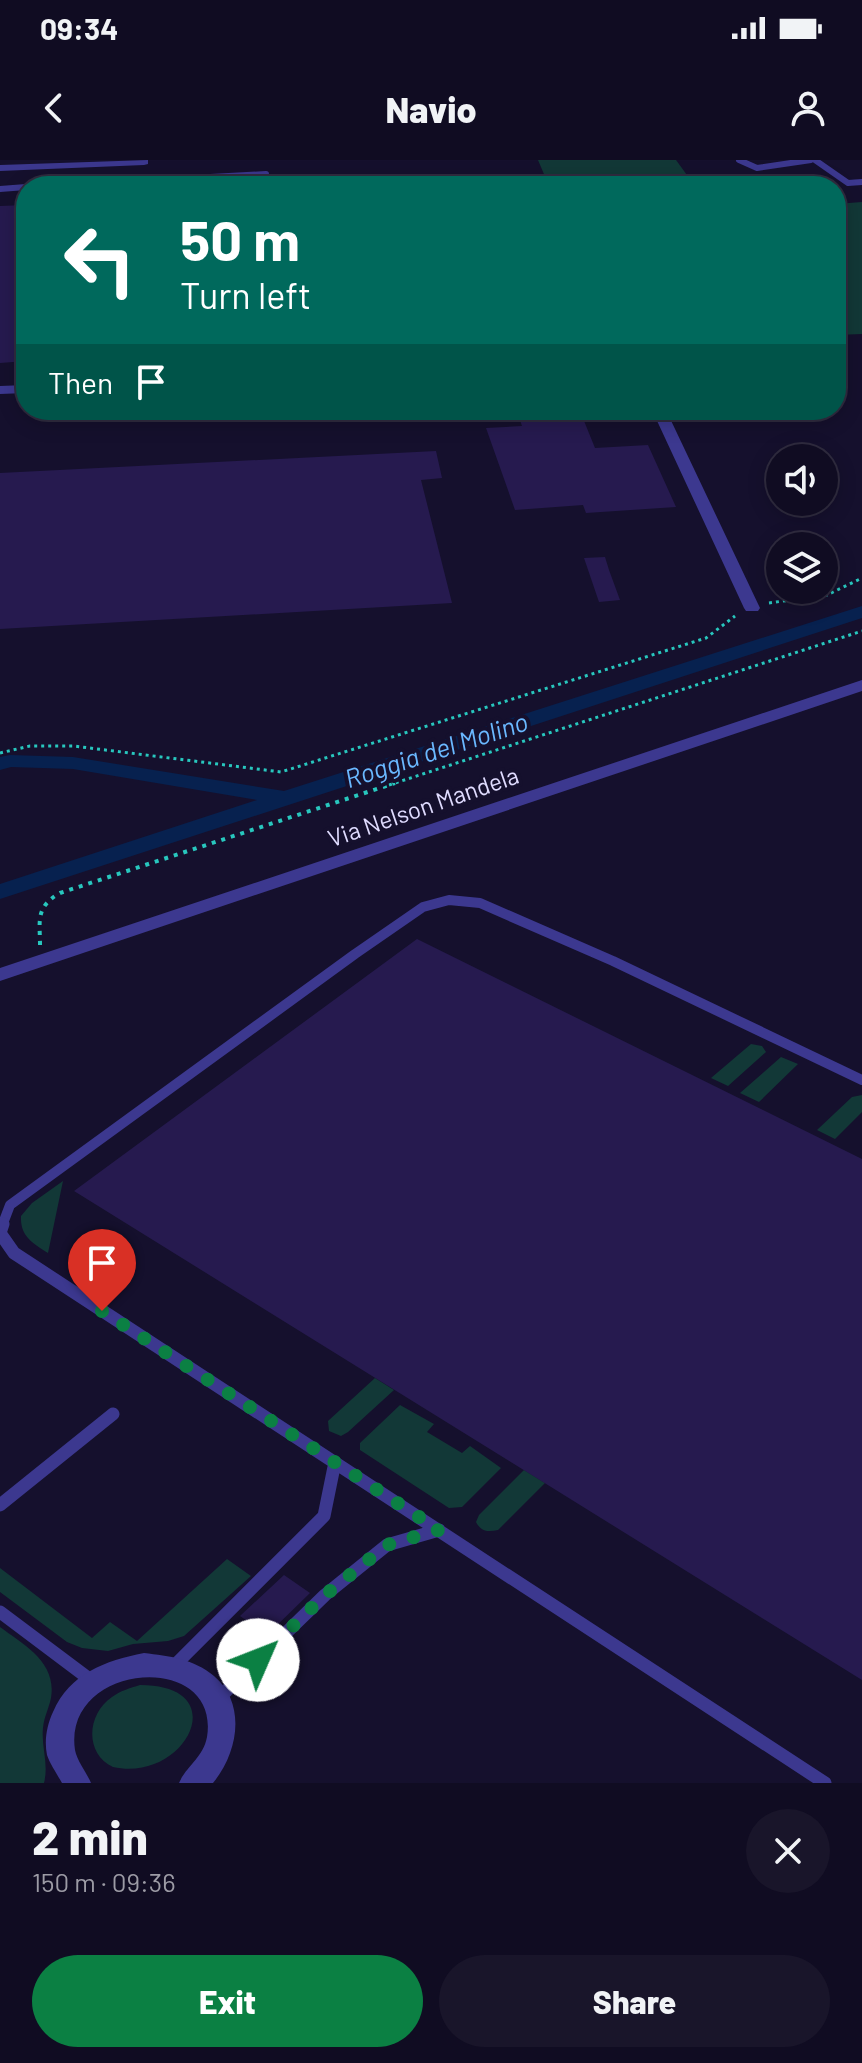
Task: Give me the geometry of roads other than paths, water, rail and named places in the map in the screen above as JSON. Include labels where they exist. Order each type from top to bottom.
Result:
[{"type":"street","points":[[0,168],[144,162]]},
{"type":"street","points":[[664,420],[752,608]]},
{"type":"street","name":"Via Nelson Mandela","points":[[0,975],[862,685]]},
{"type":"street","points":[[77,1783],[67,1771],[60,1753],[60,1733],[65,1714],[76,1696],[92,1681],[132,1664],[174,1666],[206,1686],[217,1701],[222,1720],[221,1741],[213,1761],[198,1782]]},
{"type":"lane","points":[[739,160],[757,168],[813,160],[837,176]]},
{"type":"lane","points":[[229,176],[266,174]]},
{"type":"lane","points":[[825,1783],[14,1253],[0,1233],[10,1205],[355,954],[423,907],[449,900],[480,903],[494,909],[613,961],[862,1080]]},
{"type":"lane","points":[[0,1505],[113,1414]]},
{"type":"lane","points":[[174,1666],[324,1516],[335,1462]]},
{"type":"lane","points":[[217,1701],[325,1595],[387,1545],[439,1530]]},
{"type":"lane","points":[[0,1612],[92,1681]]},
{"type":"waterway","name":"Roggia del Molino","points":[[0,764],[10,761],[73,763],[285,798],[862,612]]},
{"type":"waterway","points":[[0,892],[279,800]]}]
